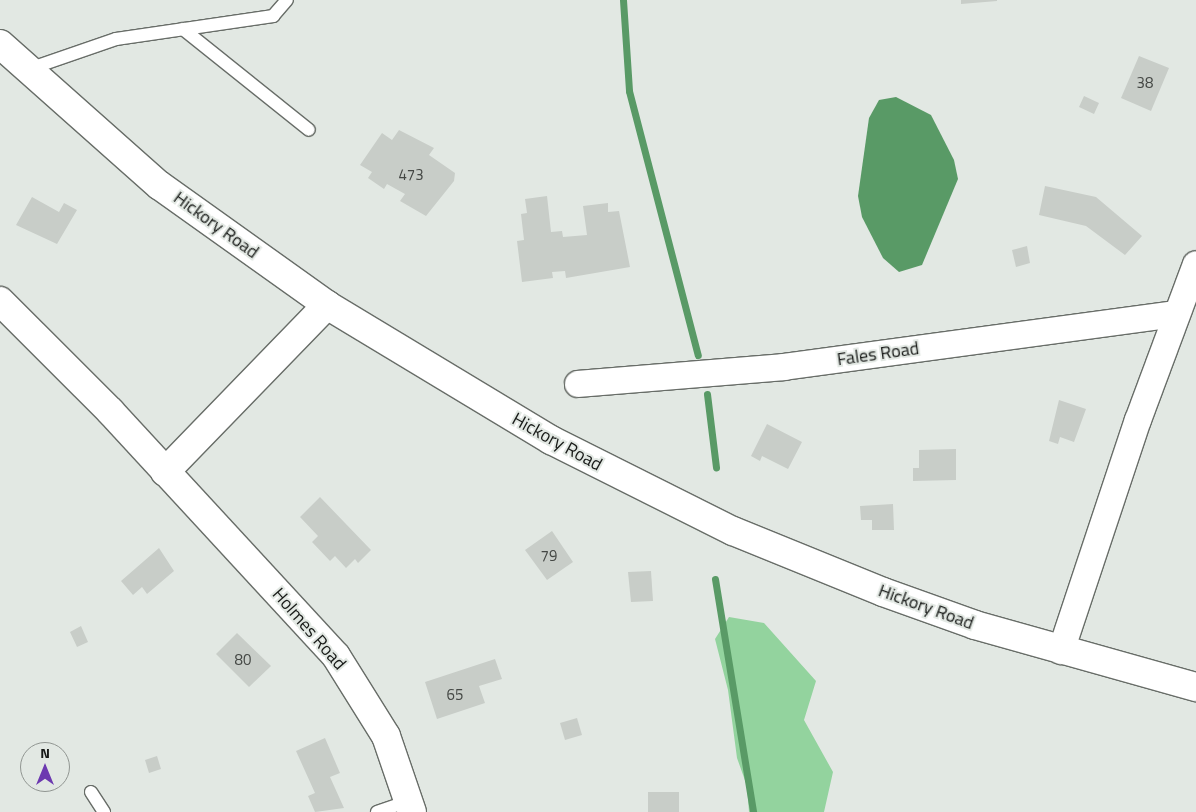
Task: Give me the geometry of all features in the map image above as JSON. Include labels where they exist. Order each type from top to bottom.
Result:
[{"type":"main road","name":"Hickory Road","points":[[0,44],[160,185],[327,305],[551,440],[733,531],[883,592],[1061,651],[1196,687]]},
{"type":"main road","name":"Holmes Road","points":[[0,301],[165,472],[336,656],[386,736],[411,807]]},
{"type":"main road","points":[[165,472],[327,305]]},
{"type":"street","points":[[1061,651],[1176,314],[1196,264]]},
{"type":"street","name":"Fales Road","points":[[578,384],[784,367],[1176,314]]},
{"type":"lane","points":[[29,69],[116,39],[273,16],[287,0]]},
{"type":"lane","points":[[183,29],[309,130]]},
{"type":"lane","points":[[90,792],[104,812]]},
{"type":"lane","points":[[377,812],[411,807]]},
{"type":"shaded area","points":[[896,97],[931,115],[954,160],[958,179],[922,265],[899,272],[883,258],[862,217],[858,196],[869,118],[879,100]]},
{"type":"shaded area","points":[[729,617],[764,623],[816,681],[804,720],[833,772],[824,812],[749,812],[747,786],[737,758],[728,690],[715,639]]},
{"type":"building","points":[[961,0],[997,0],[997,1],[961,4]]},
{"type":"building","points":[[1139,56],[1169,68],[1151,111],[1121,98]]},
{"type":"building","points":[[1084,96],[1099,103],[1094,114],[1079,107]]},
{"type":"building","points":[[399,130],[434,148],[429,155],[455,173],[454,181],[426,216],[400,201],[405,194],[387,184],[384,189],[368,178],[372,172],[360,165],[382,133],[392,140]]},
{"type":"building","points":[[1045,186],[1096,197],[1142,236],[1125,255],[1086,226],[1039,215]]},
{"type":"building","points":[[547,196],[551,232],[562,231],[563,237],[587,235],[583,206],[608,203],[608,212],[619,211],[630,267],[566,278],[565,271],[552,272],[553,278],[522,282],[517,241],[524,240],[521,214],[527,213],[525,199]]},
{"type":"building","points":[[32,197],[59,212],[64,203],[77,210],[57,244],[16,225]]},
{"type":"building","points":[[1027,246],[1030,263],[1016,267],[1012,250]]},
{"type":"building","points":[[1059,400],[1086,409],[1074,442],[1060,437],[1058,444],[1049,441]]},
{"type":"building","points":[[767,424],[802,442],[788,469],[762,456],[760,461],[751,456]]},
{"type":"building","points":[[956,449],[956,480],[913,481],[913,468],[919,468],[919,450]]},
{"type":"building","points":[[320,497],[371,550],[358,563],[355,559],[346,568],[335,556],[330,561],[312,542],[318,536],[300,517]]},
{"type":"building","points":[[893,504],[894,530],[872,530],[872,520],[861,520],[860,506]]},
{"type":"building","points":[[552,531],[573,562],[547,580],[525,550]]},
{"type":"building","points":[[159,548],[174,571],[147,594],[142,587],[133,595],[121,581]]},
{"type":"building","points":[[651,571],[653,601],[631,602],[628,572]]},
{"type":"building","points":[[81,626],[88,642],[77,647],[70,632]]},
{"type":"building","points":[[237,633],[271,666],[249,687],[216,654]]},
{"type":"building","points":[[495,659],[502,679],[479,686],[485,703],[437,719],[425,682]]},
{"type":"building","points":[[577,718],[582,735],[565,740],[560,723]]},
{"type":"building","points":[[325,738],[340,773],[330,777],[344,808],[315,812],[308,796],[315,793],[296,751]]},
{"type":"building","points":[[157,756],[161,769],[149,773],[145,760]]},
{"type":"building","points":[[648,792],[679,792],[679,812],[648,812]]},
{"type":"waterway","points":[[623,0],[629,91],[698,355]]},
{"type":"waterway","points":[[707,394],[716,467]]},
{"type":"waterway","points":[[715,579],[753,812]]}]
